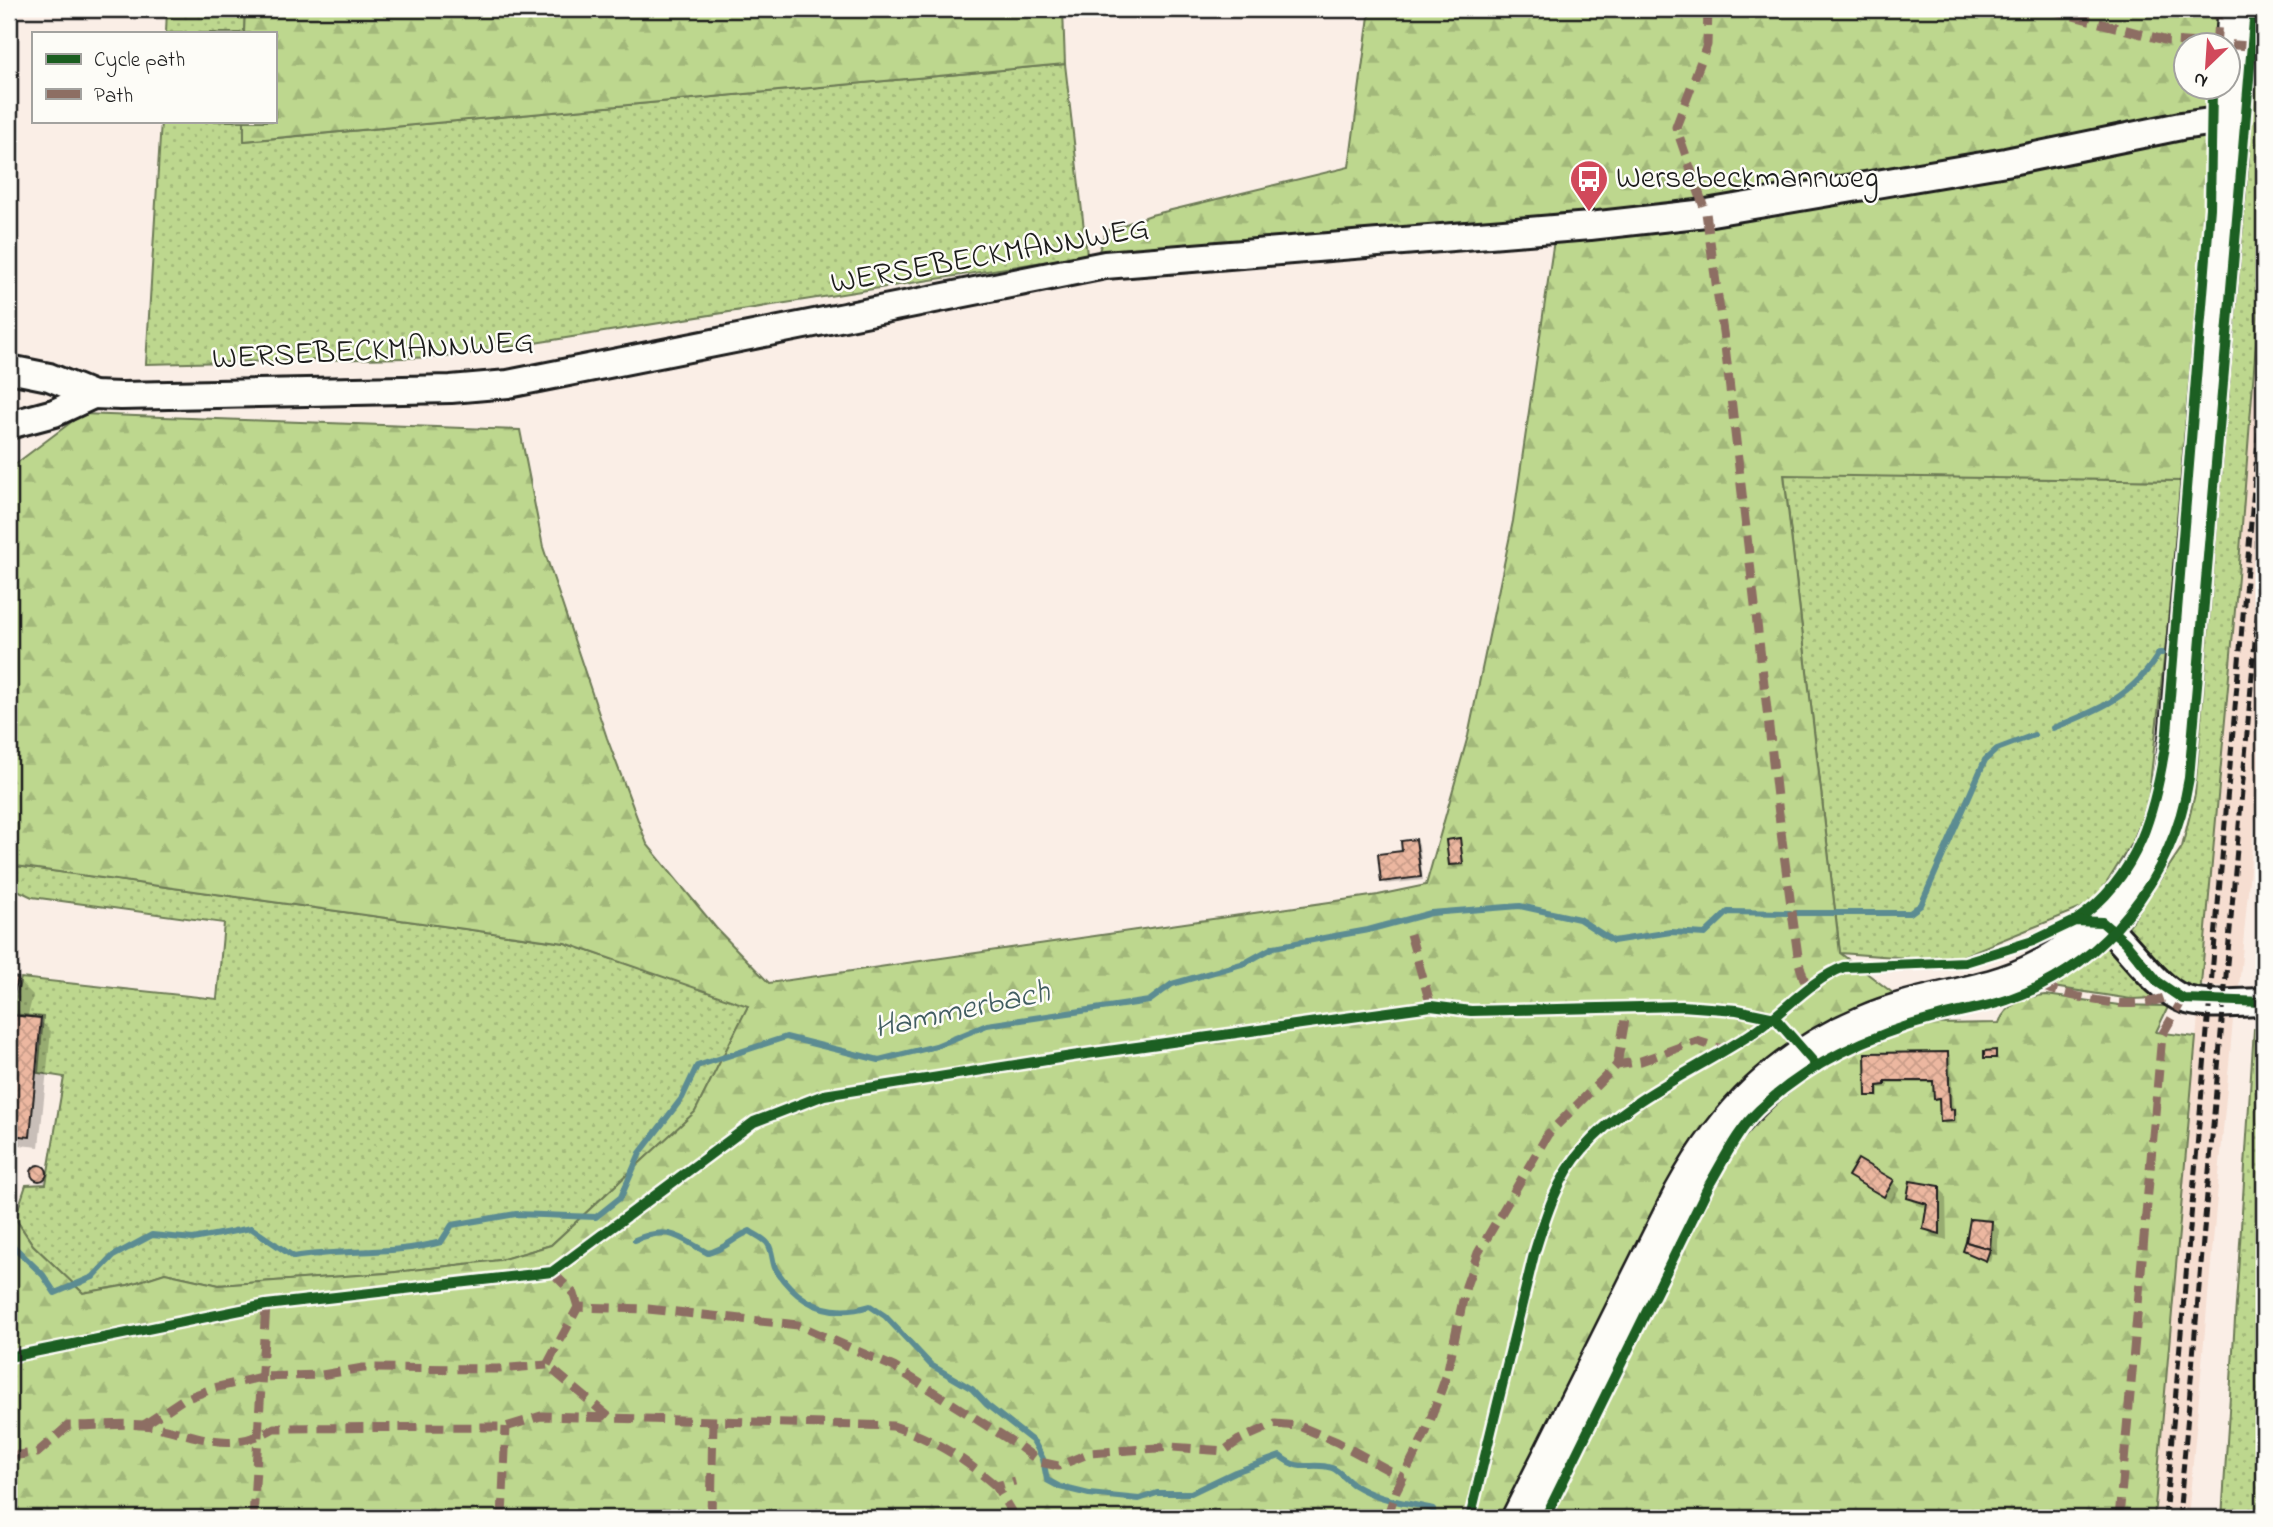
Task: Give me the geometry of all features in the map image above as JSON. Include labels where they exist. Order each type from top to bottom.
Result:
[{"type":"street","points":[[1521,1518],[1683,1194],[1709,1149],[1746,1103],[1807,1054],[1849,1031],[1893,1013],[1988,989],[2034,972],[2069,951],[2102,922],[2126,895],[2152,850],[2168,809],[2175,770],[2231,119],[2237,9]]},
{"type":"street","name":"WERSEBECKMANNWEG","points":[[9,369],[49,377],[93,395],[425,390],[508,384],[1094,267],[1590,226],[1706,213],[2006,162],[2181,126],[2231,119]]},
{"type":"street","name":"WERSEBECKMANNWEG","points":[[9,425],[54,413],[93,395]]},
{"type":"street","points":[[2102,922],[2125,942],[2158,982],[2183,999],[2264,1002]]},
{"type":"shaded area","points":[[2264,239],[2264,719],[2239,988],[2201,985],[2238,577]]},
{"type":"shaded area","points":[[2198,1016],[2233,1020],[2188,1518],[2154,1518]]},
{"type":"green space","points":[[167,9],[245,9],[244,32],[166,32]]},
{"type":"green space","points":[[245,9],[1063,9],[1065,64],[244,141],[244,122],[276,122],[276,32],[244,32]]},
{"type":"green space","points":[[1375,9],[2222,9],[2219,32],[2172,32],[2172,102],[2213,102],[2184,481],[1784,475],[1840,953],[1934,1024],[1999,1023],[2006,1011],[2018,1002],[2046,995],[2119,1005],[2165,1006],[2168,1007],[2156,1032],[2196,1037],[2154,1518],[9,1518],[9,1222],[15,1218],[33,1245],[83,1293],[128,1285],[165,1273],[219,1285],[387,1273],[500,1260],[551,1245],[695,1112],[748,1006],[565,943],[9,865],[9,695],[14,682],[15,666],[9,636],[9,489],[14,465],[82,414],[520,430],[543,547],[607,738],[647,844],[716,928],[769,983],[1378,895],[1426,885],[1468,736],[1513,521],[1556,226],[1099,251],[1106,231],[1151,215],[1349,167],[1369,16]]},
{"type":"green space","points":[[2260,9],[2264,9],[2264,239],[2238,577],[2200,995],[2169,976],[2127,929],[2182,847],[2195,794]]},
{"type":"green space","points":[[1065,64],[1087,255],[446,357],[146,364],[161,122],[244,122],[245,141]]},
{"type":"green space","points":[[1784,474],[2184,481],[2146,820],[2094,903],[1950,961],[1840,953]]},
{"type":"green space","points":[[9,865],[565,943],[749,1005],[695,1112],[551,1245],[500,1260],[387,1273],[219,1285],[165,1273],[128,1285],[83,1293],[33,1245],[15,1218],[26,1185],[46,1184],[64,1077],[38,1073],[43,1017],[11,1014],[21,978],[217,999],[224,923],[32,897],[9,886]]},
{"type":"green space","points":[[2112,942],[2157,998],[2131,999],[2053,987]]},
{"type":"green space","points":[[2254,1029],[2264,1029],[2264,1518],[2222,1518]]},
{"type":"building","points":[[1460,838],[1463,864],[1449,865],[1446,840]]},
{"type":"building","points":[[1416,839],[1421,877],[1381,882],[1378,854],[1402,851],[1401,841]]},
{"type":"building","points":[[9,976],[18,978],[11,1006],[9,1006]]},
{"type":"building","points":[[9,1015],[41,1018],[30,1137],[9,1135]]},
{"type":"building","points":[[1996,1050],[1996,1058],[1984,1058],[1984,1051]]},
{"type":"building","points":[[1948,1052],[1950,1110],[1954,1109],[1954,1121],[1940,1122],[1939,1098],[1934,1099],[1933,1081],[1885,1081],[1885,1085],[1877,1086],[1877,1096],[1866,1096],[1865,1053]]},
{"type":"building","points":[[1858,1159],[1894,1180],[1884,1197],[1848,1176]]},
{"type":"building","points":[[39,1165],[45,1167],[45,1179],[39,1181],[33,1179],[31,1173],[33,1167]]},
{"type":"building","points":[[1910,1181],[1940,1186],[1940,1234],[1923,1229],[1927,1204],[1907,1198]]},
{"type":"building","points":[[1970,1219],[1992,1221],[1990,1249],[1966,1242]]},
{"type":"building","points":[[1966,1242],[1990,1249],[1986,1261],[1963,1251]]},
{"type":"waterway","name":"Hammerbach","points":[[2053,728],[2113,700],[2138,680],[2159,653],[2162,653]]},
{"type":"waterway","name":"Hammerbach","points":[[1795,913],[1910,913],[1921,905],[1985,760],[1997,749],[2034,735]]},
{"type":"waterway","name":"Hammerbach","points":[[9,1242],[43,1275],[55,1293],[93,1277],[113,1256],[152,1235],[193,1239],[251,1228],[294,1257],[423,1246],[441,1242],[452,1225],[516,1214],[596,1217],[621,1197],[640,1153],[682,1098],[697,1066],[786,1037],[879,1060],[936,1046],[987,1025],[1149,1001],[1172,984],[1245,963],[1274,947],[1368,930],[1431,913],[1520,906],[1579,919],[1613,941],[1671,932],[1705,934],[1728,912],[1790,913]]},
{"type":"waterway","points":[[635,1240],[665,1233],[681,1238],[708,1253],[750,1231],[767,1242],[776,1270],[785,1282],[806,1300],[829,1309],[870,1306],[885,1316],[931,1365],[972,1389],[987,1405],[1034,1442],[1043,1459],[1047,1480],[1060,1487],[1089,1494],[1139,1499],[1157,1493],[1191,1493],[1235,1472],[1280,1456],[1300,1466],[1332,1468],[1373,1495],[1433,1509],[1434,1518]]},
{"type":"railway","points":[[2165,1518],[2264,372]]},
{"type":"railway","points":[[2179,1518],[2264,537]]},
{"type":"marked path","points":[[1708,9],[1707,45],[1676,127],[1706,213],[1725,346],[1782,840],[1799,963],[1807,989]]},
{"type":"marked path","points":[[2047,9],[2168,41],[2251,46]]},
{"type":"marked path","points":[[2217,32],[2219,9]]},
{"type":"marked path","points":[[1410,934],[1431,1006]]},
{"type":"marked path","points":[[2040,986],[2107,1002],[2142,1003],[2173,994]]},
{"type":"marked path","points":[[2119,1518],[2162,1035],[2183,999]]},
{"type":"marked path","points":[[1617,1065],[1627,1008]]},
{"type":"marked path","points":[[1387,1518],[1396,1491],[1426,1432],[1447,1374],[1466,1286],[1478,1253],[1548,1134],[1617,1065],[1641,1061],[1697,1041],[1725,1050]]},
{"type":"marked path","points":[[552,1272],[574,1294],[578,1307]]},
{"type":"marked path","points":[[253,1518],[266,1305]]},
{"type":"marked path","points":[[996,1486],[948,1450],[893,1426],[610,1418],[547,1365],[578,1307],[648,1309],[798,1325],[894,1367],[1040,1462],[1058,1466],[1090,1453],[1172,1447],[1224,1451],[1239,1440],[1275,1424],[1299,1426],[1337,1442],[1403,1478]]},
{"type":"marked path","points":[[144,1425],[182,1400],[214,1388],[261,1377],[321,1375],[363,1368],[497,1369],[547,1365]]},
{"type":"marked path","points":[[9,1456],[37,1453],[68,1426],[144,1425],[209,1440],[240,1441],[274,1428],[506,1427],[541,1416],[610,1418]]},
{"type":"marked path","points":[[711,1518],[713,1421]]},
{"type":"marked path","points":[[502,1518],[506,1427]]},
{"type":"marked path","points":[[1015,1481],[996,1486],[1015,1518]]},
{"type":"cycle path","points":[[1545,1518],[1709,1185],[1751,1118],[1798,1078],[1864,1042],[1911,1025],[2007,1000],[2042,985],[2074,965],[2103,942],[2128,914],[2150,883],[2167,850],[2181,815],[2189,778],[2255,9]]},
{"type":"cycle path","points":[[2075,921],[2097,904],[2130,862],[2151,813],[2163,760],[2210,208],[2212,102]]},
{"type":"cycle path","points":[[1470,1518],[1534,1254],[1547,1213],[1574,1160],[1621,1114],[1664,1085],[1754,1032],[1820,980],[1844,967],[1965,962],[2033,941],[2075,921],[2102,922],[2125,942],[2158,982],[2183,999],[2264,1002]]},
{"type":"cycle path","points":[[9,1357],[266,1305],[552,1272],[754,1122],[824,1095],[1072,1056],[1431,1006],[1471,1011],[1682,1006],[1737,1010],[1775,1018],[1817,1066]]},
{"type":"place","name":"Wersebeckmannweg","points":[[1589,213]]}]
